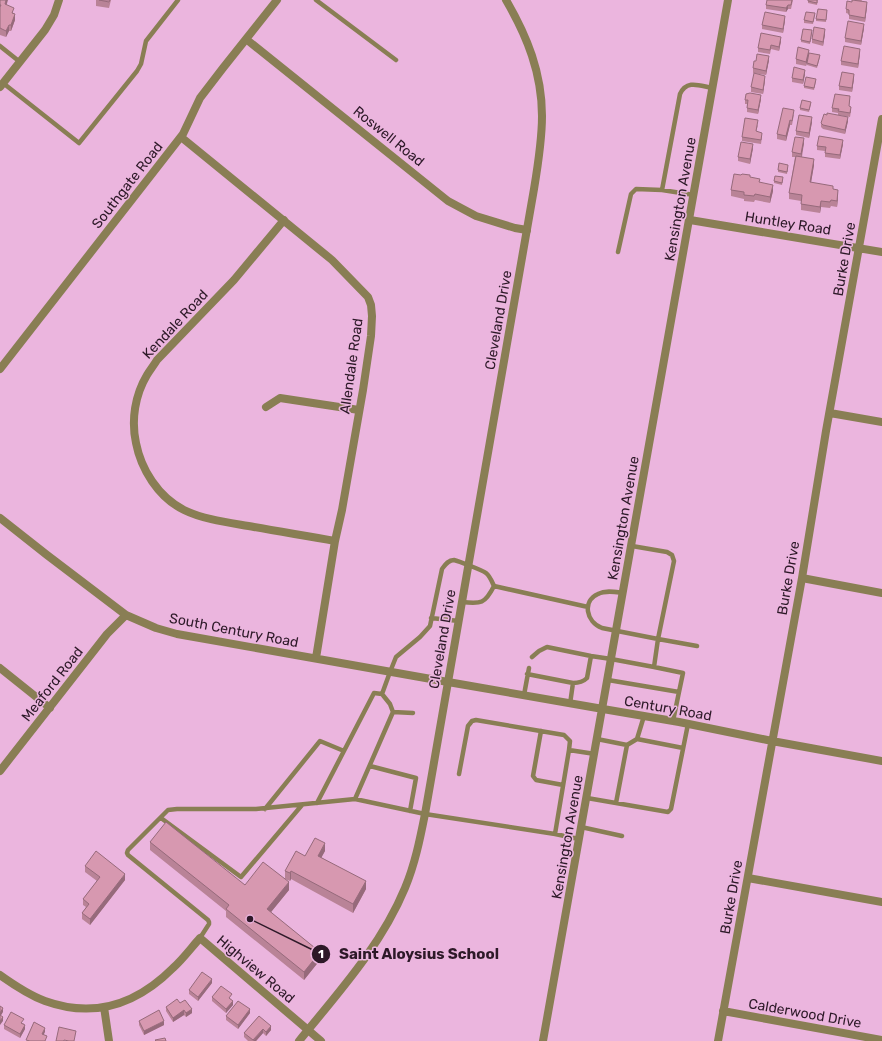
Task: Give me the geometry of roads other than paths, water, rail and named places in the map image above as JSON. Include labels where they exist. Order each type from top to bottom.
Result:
[{"type":"street","points":[[1,85],[45,30],[54,15],[59,0]]},
{"type":"street","name":"Southgate Road","points":[[0,369],[181,137],[200,98],[277,0]]},
{"type":"street","name":"Cleveland Drive","points":[[299,1041],[360,966],[383,932],[409,876],[425,814],[531,209],[541,142],[542,115],[538,76],[521,26],[506,0]]},
{"type":"street","name":"Kensington Avenue","points":[[543,1041],[728,0]]},
{"type":"street","name":"Roswell Road","points":[[246,39],[448,201],[476,216],[515,228],[527,230]]},
{"type":"street","name":"Burke Drive","points":[[718,1041],[802,578],[882,119]]},
{"type":"street","name":"Allendale Road","points":[[181,137],[332,260],[368,297],[371,305],[371,336],[316,658]]},
{"type":"street","name":"Kendale Road","points":[[284,220],[234,280],[157,360],[140,389],[134,421],[135,437],[144,467],[152,481],[161,492],[182,509],[210,518],[335,541]]},
{"type":"street","name":"Huntley Road","points":[[690,220],[882,252]]},
{"type":"street","points":[[266,407],[280,398],[359,410]]},
{"type":"street","points":[[830,413],[882,422]]},
{"type":"street","name":"South Century Road","points":[[0,518],[126,615],[156,628],[177,634],[448,682]]},
{"type":"street","points":[[802,578],[882,593]]},
{"type":"street","name":"Meaford Road","points":[[0,771],[107,634],[126,615]]},
{"type":"street","points":[[0,668],[50,708]]},
{"type":"street","name":"Century Road","points":[[448,682],[673,721],[882,761]]},
{"type":"street","points":[[748,878],[882,902]]},
{"type":"street","name":"Highview Road","points":[[0,975],[27,993],[44,1001],[82,1009],[104,1007],[122,1003],[141,994],[158,982],[174,968],[200,938],[322,1041]]},
{"type":"street","points":[[104,1007],[109,1041]]},
{"type":"street","name":"Calderwood Drive","points":[[723,1011],[860,1038],[882,1040]]},
{"type":"lane","points":[[1,85],[79,143],[137,71],[141,64],[146,41],[178,0]]},
{"type":"lane","points":[[316,0],[396,60]]},
{"type":"lane","points":[[0,46],[20,62]]},
{"type":"lane","points":[[662,190],[680,94],[683,88],[692,84],[713,88]]},
{"type":"lane","points":[[618,252],[631,194],[633,191],[639,188],[694,195]]},
{"type":"lane","points":[[632,546],[667,552],[672,556],[674,561],[658,638],[654,666]]},
{"type":"lane","points":[[382,694],[396,657],[420,637],[430,626],[442,569],[446,563],[453,560],[486,573],[494,586]]},
{"type":"lane","points":[[462,602],[478,604],[489,595],[494,586]]},
{"type":"lane","points":[[494,586],[588,607]]},
{"type":"lane","points":[[623,593],[600,593],[592,599],[588,607],[588,612],[589,617],[594,624],[602,628],[616,631],[697,646]]},
{"type":"lane","points":[[431,618],[459,621]]},
{"type":"lane","points":[[532,657],[538,651],[547,647],[654,666],[683,673],[673,721]]},
{"type":"lane","points":[[527,674],[579,683],[587,678],[591,656]]},
{"type":"lane","points":[[524,695],[529,668]]},
{"type":"lane","points":[[608,680],[679,692]]},
{"type":"lane","points":[[570,704],[573,683]]},
{"type":"lane","points":[[317,803],[374,693],[382,694],[390,704],[393,712],[355,799]]},
{"type":"lane","points":[[393,712],[413,713]]},
{"type":"lane","points":[[637,739],[644,716]]},
{"type":"lane","points":[[459,774],[468,726],[472,721],[476,720],[564,735],[570,741],[555,834]]},
{"type":"lane","points":[[587,798],[668,812],[671,809],[688,724]]},
{"type":"lane","points":[[541,731],[533,776],[536,780],[563,785]]},
{"type":"lane","points":[[597,739],[627,745],[637,739],[683,748]]},
{"type":"lane","points":[[265,809],[320,741],[344,750]]},
{"type":"lane","points":[[616,803],[627,745]]},
{"type":"lane","points":[[569,750],[595,754]]},
{"type":"lane","points":[[370,766],[416,778],[410,811]]},
{"type":"lane","points":[[200,938],[209,924],[208,920],[128,856],[127,853],[128,850],[168,810],[256,810],[355,799],[425,814],[579,839]]},
{"type":"lane","points":[[160,818],[241,877],[302,805]]},
{"type":"lane","points":[[582,827],[622,836]]},
{"type":"place","name":"Saint Aloysius School","points":[[250,919]]}]
